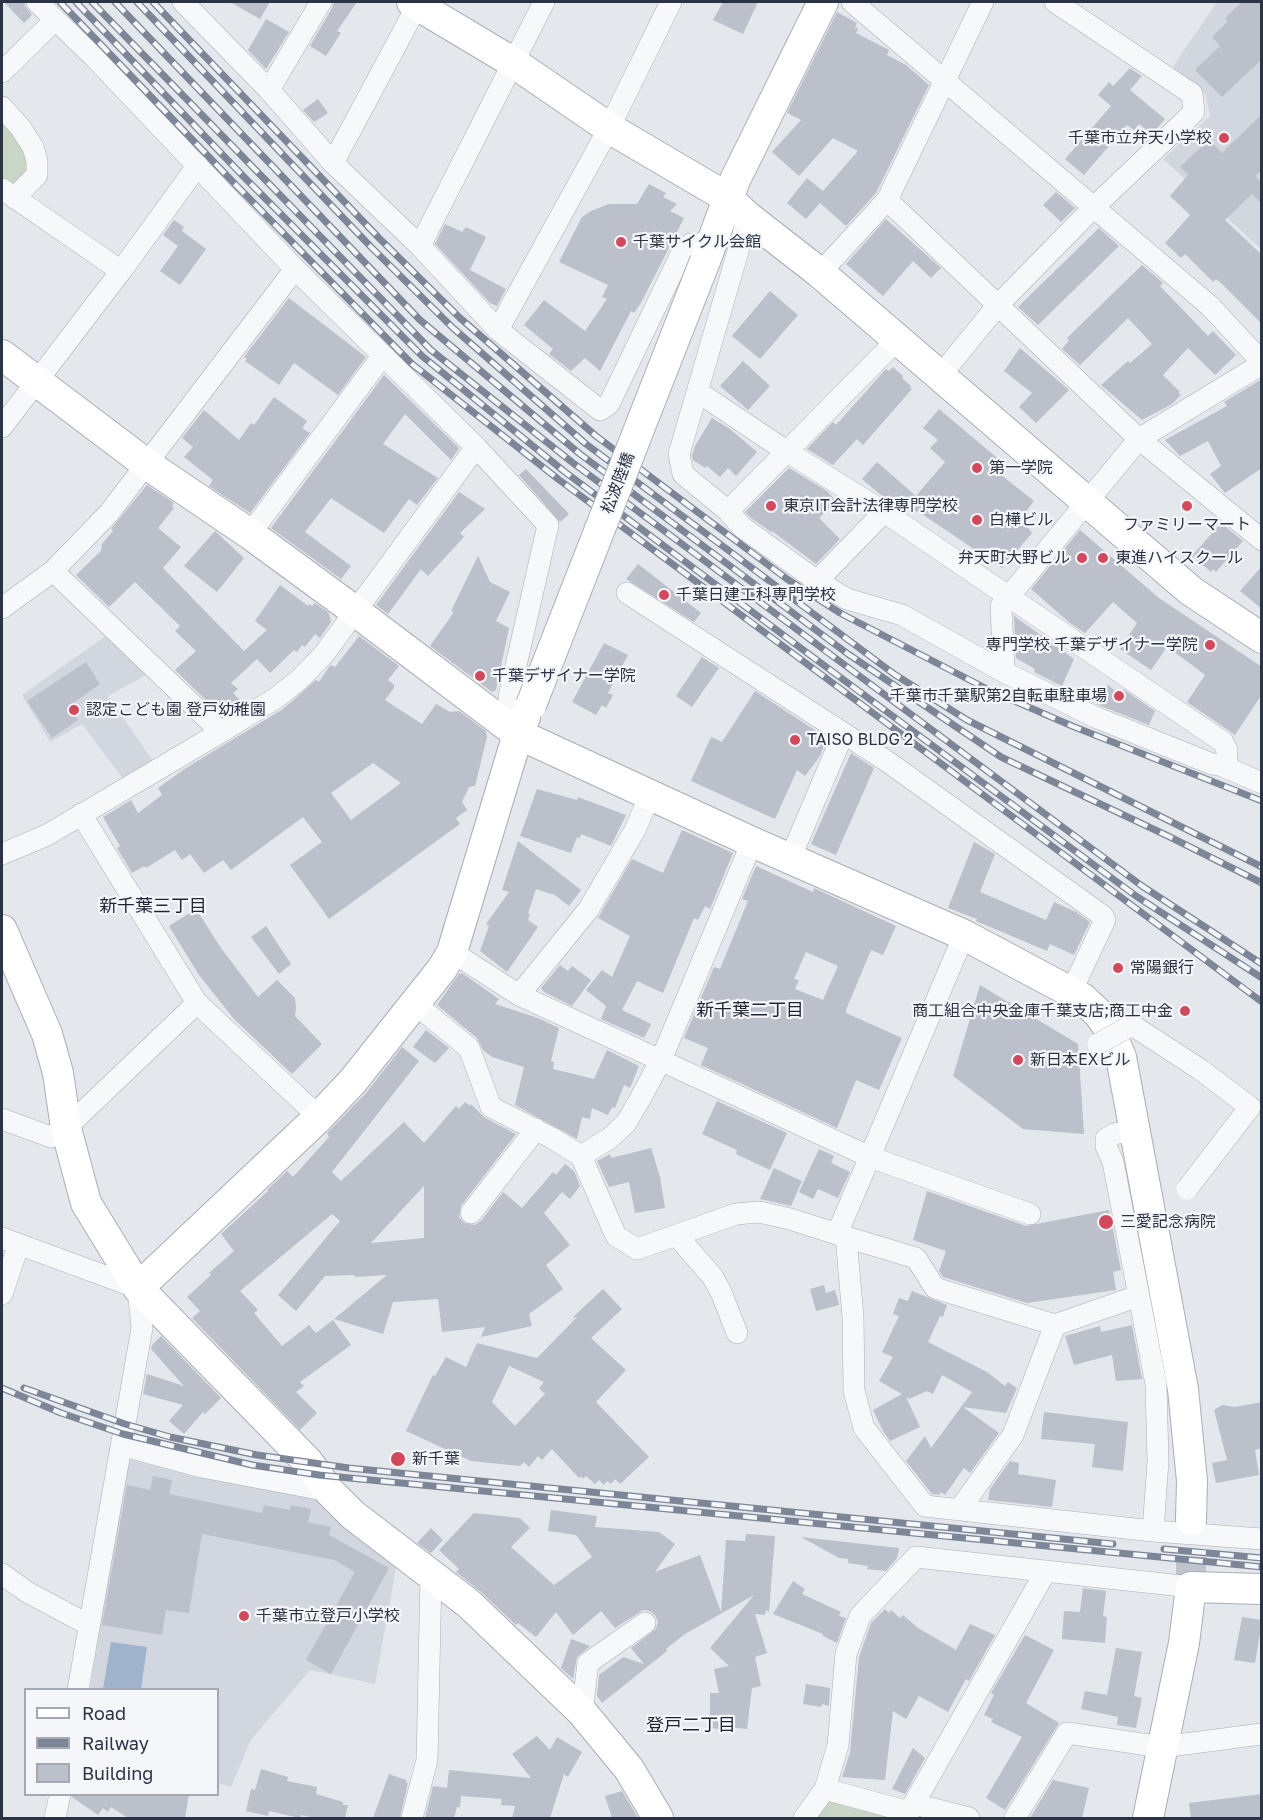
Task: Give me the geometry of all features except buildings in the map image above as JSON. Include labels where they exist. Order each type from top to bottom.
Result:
[{"type":"street","points":[[37,2],[95,58],[295,269],[476,447],[548,525],[509,696],[510,714],[518,734]]},
{"type":"street","points":[[183,2],[269,90],[333,163],[420,246],[498,330],[600,410],[609,404],[683,250],[691,244],[708,252]]},
{"type":"street","points":[[269,90],[321,2]]},
{"type":"street","points":[[333,163],[416,2],[514,63],[609,128],[738,208],[820,273],[1191,591],[1262,638]]},
{"type":"street","points":[[420,246],[544,2]]},
{"type":"street","points":[[498,330],[609,128],[671,2]]},
{"type":"street","name":"松波陸橋","points":[[138,1288],[319,1117],[353,1081],[430,986],[452,952],[518,734],[708,252],[738,208],[735,180],[823,2]]},
{"type":"street","points":[[852,2],[1210,306],[1262,363],[1139,439],[1086,502],[1001,606],[1004,672]]},
{"type":"street","points":[[820,273],[887,200],[983,2]]},
{"type":"street","points":[[939,376],[998,305],[1094,207],[1194,112],[1192,94],[1055,2]]},
{"type":"street","points":[[2,72],[55,20]]},
{"type":"street","points":[[2,107],[29,140],[38,161],[37,175],[8,194],[121,271]]},
{"type":"street","points":[[2,427],[121,271],[198,165]]},
{"type":"street","points":[[887,200],[1139,439],[1262,540]]},
{"type":"street","points":[[738,208],[698,393],[679,454],[683,474],[728,511],[742,527],[817,581],[847,599],[902,615],[1004,672],[1095,717],[1262,783]]},
{"type":"street","points":[[2,608],[53,571],[109,513],[295,269]]},
{"type":"street","points":[[728,511],[897,340]]},
{"type":"street","points":[[250,534],[383,355]]},
{"type":"street","points":[[2,356],[145,463],[250,534],[518,734],[752,842],[964,935],[1082,998],[1099,1014],[1109,1029],[1121,1057],[1183,1389],[1192,1481],[1191,1520]]},
{"type":"street","points":[[698,393],[884,512],[1223,742],[1227,750],[1227,759],[1221,765]]},
{"type":"street","points":[[2,854],[47,835],[221,732],[276,698],[300,679],[324,654],[476,447]]},
{"type":"street","points":[[817,581],[884,512]]},
{"type":"street","points":[[53,571],[221,732]]},
{"type":"street","points":[[627,593],[888,762],[1103,916],[1105,920],[1071,992]]},
{"type":"street","points":[[790,859],[843,734]]},
{"type":"street","points":[[519,995],[588,910],[635,830],[650,795]]},
{"type":"street","points":[[81,814],[197,1003],[319,1117]]},
{"type":"street","points":[[581,1156],[610,1138],[626,1123],[661,1060],[752,842]]},
{"type":"street","points":[[2,930],[48,1034],[58,1072],[66,1128],[87,1203],[138,1288],[308,1462],[329,1491],[356,1517],[468,1603],[582,1712],[629,1769],[658,1818]]},
{"type":"street","points":[[964,935],[870,1156],[842,1235],[853,1317],[854,1391],[864,1428],[925,1506],[1153,1531],[1262,1539]]},
{"type":"street","points":[[452,952],[519,995],[870,1156],[1030,1214]]},
{"type":"street","points":[[2,1119],[51,1137],[66,1128],[197,1003]]},
{"type":"street","points":[[414,1003],[469,1048],[491,1107],[536,1129],[581,1156],[616,1236],[637,1249],[736,1214],[759,1212],[790,1219],[916,1258],[935,1288],[1055,1324],[1138,1296]]},
{"type":"street","points":[[1098,1044],[1132,1025],[1201,1070],[1256,1111],[1187,1189]]},
{"type":"street","points":[[471,1213],[536,1129]]},
{"type":"street","points":[[1135,1130],[1114,1134],[1106,1139],[1106,1146],[1113,1162],[1156,1384],[1158,1461],[1153,1531]]},
{"type":"street","points":[[677,1236],[712,1276],[721,1292],[737,1333]]},
{"type":"street","points":[[2,1294],[10,1241],[138,1288]]},
{"type":"street","points":[[78,1688],[142,1328],[138,1288]]},
{"type":"street","points":[[959,1510],[1013,1435],[1055,1324]]},
{"type":"street","points":[[121,1445],[202,1467],[329,1491]]},
{"type":"street","points":[[804,1818],[825,1789],[838,1745],[846,1654],[860,1616],[916,1557],[1191,1587],[1262,1589]]},
{"type":"street","points":[[825,1789],[909,1812],[1046,1571]]},
{"type":"street","points":[[2,1574],[27,1592],[89,1625]]},
{"type":"street","points":[[412,1818],[426,1760],[431,1575]]},
{"type":"street","points":[[1148,1818],[1184,1643],[1191,1587]]},
{"type":"street","points":[[582,1712],[588,1663],[645,1623]]},
{"type":"street","points":[[1015,1818],[1066,1732],[1162,1747],[1262,1734]]},
{"type":"street","points":[[55,1818],[60,1796]]},
{"type":"street","points":[[914,1804],[969,1818]]},
{"type":"shaded area","name":"千葉市立弁天小学校","points":[[1217,2],[1261,2],[1261,249],[1163,159],[1210,116],[1206,95],[1175,75],[1174,65]]},
{"type":"shaded area","name":"認定こども園 登戸幼稚園","points":[[110,633],[148,674],[108,696],[153,761],[124,780],[82,724],[50,742],[22,695]]},
{"type":"shaded area","name":"千葉市立登戸小学校","points":[[132,1457],[326,1501],[397,1562],[375,1684],[310,1670],[251,1740],[231,1787],[219,1783],[219,1688],[90,1688],[126,1461]]},
{"type":"green space","points":[[2,113],[34,160],[16,187],[2,184]]},
{"type":"green space","points":[[830,1800],[906,1818],[810,1818]]},
{"type":"water","points":[[111,1642],[147,1647],[141,1688],[103,1688]]},
{"type":"tunnel","points":[[1191,1520],[1191,1587]]},
{"type":"railway","points":[[60,2],[412,364],[558,479],[1262,1002]]},
{"type":"railway","points":[[76,2],[242,175],[422,356],[565,472],[806,652],[1136,896],[1262,978]]},
{"type":"railway","points":[[92,2],[431,350],[573,463],[1142,886],[1262,964]]},
{"type":"railway","points":[[115,2],[420,320],[580,454],[848,654],[1001,757],[1262,883]]},
{"type":"railway","points":[[137,2],[371,247],[453,328],[586,444],[894,674],[967,720],[1262,867]]},
{"type":"railway","points":[[153,2],[379,238],[460,318],[596,436],[787,579],[840,613],[987,689],[1072,726],[1262,801]]},
{"type":"railway","points":[[2,1388],[61,1413],[123,1434],[252,1465],[319,1475],[1262,1567]]},
{"type":"railway","points":[[24,1388],[125,1424],[170,1437],[257,1455],[349,1468],[1113,1544]]},
{"type":"railway","points":[[1164,1549],[1262,1558]]},
{"type":"place","name":"千葉市立弁天小学校","points":[[1224,138]]},
{"type":"place","name":"千葉サイクル会館","points":[[621,242]]},
{"type":"place","name":"第一学院","points":[[977,468]]},
{"type":"place","name":"東京IT会計法律専門学校","points":[[771,506]]},
{"type":"place","name":"ファミリーマート","points":[[1187,506]]},
{"type":"place","name":"白樺ビル","points":[[977,520]]},
{"type":"place","name":"弁天町大野ビル","points":[[1082,558]]},
{"type":"place","name":"東進ハイスクール","points":[[1103,558]]},
{"type":"place","name":"千葉日建工科専門学校","points":[[664,595]]},
{"type":"place","name":"専門学校 千葉デザイナー学院","points":[[1210,645]]},
{"type":"place","name":"千葉デザイナー学院","points":[[480,676]]},
{"type":"place","name":"千葉市千葉駅第2自転車駐車場","points":[[1119,696]]},
{"type":"place","name":"認定こども園 登戸幼稚園","points":[[74,710]]},
{"type":"place","name":"TAISO BLDG 2","points":[[795,740]]},
{"type":"place","name":"常陽銀行","points":[[1118,968]]},
{"type":"place","name":"商工組合中央金庫千葉支店;商工中金","points":[[1185,1011]]},
{"type":"place","name":"新日本EXビル","points":[[1018,1060]]},
{"type":"place","name":"三愛記念病院","points":[[1106,1222]]},
{"type":"place","name":"新千葉","points":[[398,1459]]},
{"type":"place","name":"千葉市立登戸小学校","points":[[244,1616]]},
{"type":"district","name":"新千葉三丁目","points":[[153,906]]},
{"type":"district","name":"新千葉二丁目","points":[[750,1010]]},
{"type":"district","name":"登戸二丁目","points":[[691,1725]]}]
